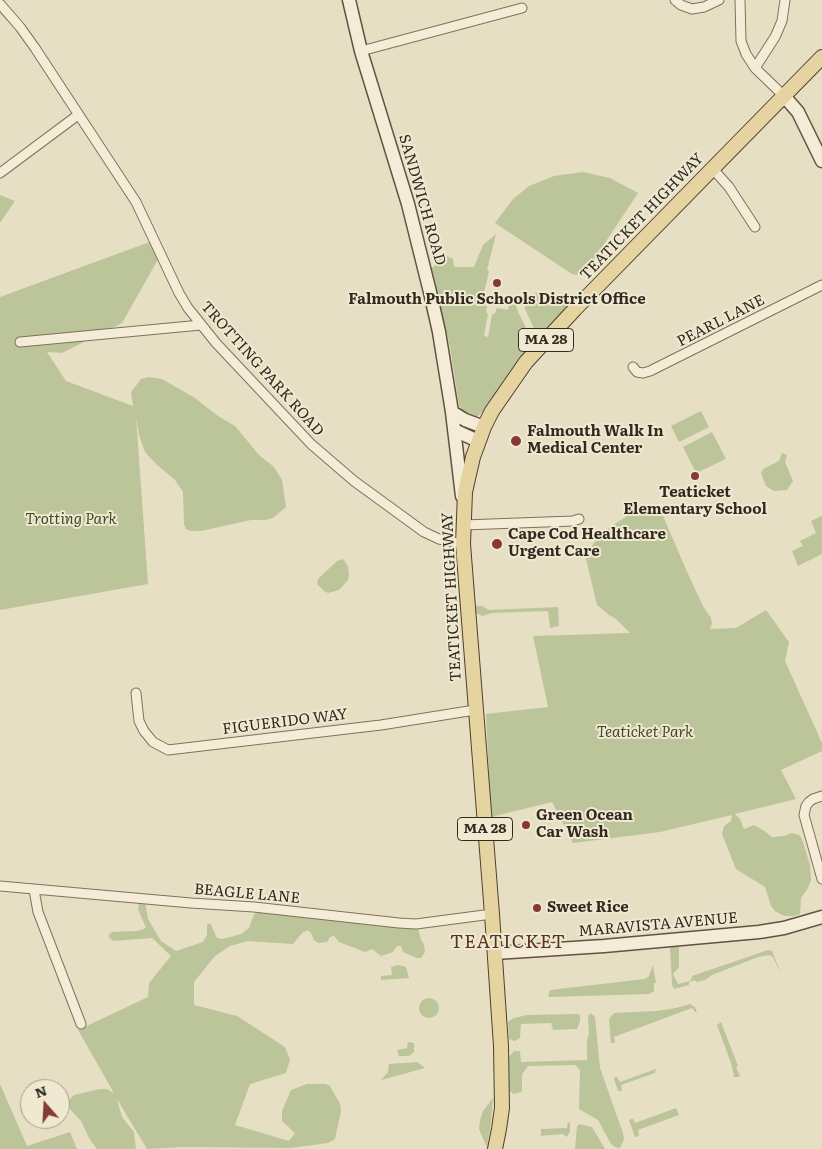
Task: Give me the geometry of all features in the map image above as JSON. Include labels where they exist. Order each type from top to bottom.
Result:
[{"type":"main road","name":"SANDWICH ROAD","points":[[349,0],[361,51],[418,241],[439,332],[452,412],[463,509]]},
{"type":"main road","name":"TEATICKET HIGHWAY","points":[[495,1149],[501,1119],[502,1082],[495,953],[463,544],[463,509],[466,481],[484,427],[513,379],[541,345],[822,57]]},
{"type":"main road","points":[[784,96],[798,112],[822,161]]},
{"type":"main road","points":[[452,412],[465,420],[484,427]]},
{"type":"main road","points":[[454,430],[478,441]]},
{"type":"main road","name":"MARAVISTA AVENUE","points":[[495,953],[604,946],[759,932],[784,928],[822,917]]},
{"type":"street","points":[[675,0],[680,5],[692,9],[704,8],[719,0]]},
{"type":"street","points":[[740,0],[741,42],[746,54],[755,68],[784,96]]},
{"type":"street","points":[[755,68],[775,37],[782,21],[785,0]]},
{"type":"street","name":"TROTTING PARK ROAD","points":[[0,4],[35,48],[136,202],[188,308],[242,372],[311,444],[354,481],[424,532],[434,537],[463,544]]},
{"type":"street","points":[[361,51],[522,8]]},
{"type":"street","points":[[0,173],[78,115]]},
{"type":"street","points":[[712,168],[729,187],[755,227]]},
{"type":"street","name":"PEARL LANE","points":[[633,368],[637,372],[650,371],[822,285]]},
{"type":"street","points":[[20,342],[201,324]]},
{"type":"street","points":[[463,525],[572,521],[578,519]]},
{"type":"street","name":"FIGUERIDO WAY","points":[[136,693],[139,721],[144,731],[153,742],[168,750],[381,725],[475,710]]},
{"type":"street","points":[[822,796],[809,802],[804,815],[822,878]]},
{"type":"street","name":"BEAGLE LANE","points":[[0,886],[254,907],[416,924],[492,914]]},
{"type":"street","points":[[34,890],[38,912],[81,1024]]},
{"type":"green space","points":[[583,172],[610,178],[638,193],[587,270],[576,275],[495,223],[513,199],[529,186],[554,176]]},
{"type":"green space","points":[[0,195],[15,201],[0,223]]},
{"type":"green space","points":[[496,234],[487,270],[489,271],[484,293],[478,292],[476,304],[487,306],[486,312],[488,314],[484,336],[488,337],[492,315],[497,308],[508,310],[510,302],[515,303],[532,339],[531,346],[485,410],[478,416],[471,416],[463,412],[459,405],[450,347],[431,268],[435,266],[436,258],[442,254],[453,259],[454,267],[474,267],[483,245]]},
{"type":"green space","name":"Trotting Park","points":[[155,240],[160,256],[122,323],[62,353],[47,352],[66,381],[133,406],[131,392],[141,379],[149,377],[162,379],[195,398],[218,416],[235,426],[259,455],[274,467],[282,480],[286,507],[273,518],[266,520],[251,520],[201,531],[186,529],[184,524],[183,492],[175,480],[145,452],[139,435],[136,417],[148,584],[0,610],[0,297]]},
{"type":"green space","points":[[538,292],[566,297],[571,302],[541,335],[536,333],[525,309],[530,296]]},
{"type":"green space","points":[[701,411],[709,427],[679,442],[671,426]]},
{"type":"green space","points":[[712,432],[726,459],[696,473],[683,447]]},
{"type":"green space","points":[[782,453],[787,455],[785,462],[793,481],[787,490],[774,491],[766,486],[761,473],[763,469],[779,461]]},
{"type":"green space","name":"Teaticket Park","points":[[652,510],[663,516],[703,606],[711,618],[712,624],[710,629],[736,628],[766,610],[789,642],[785,661],[822,743],[822,751],[781,770],[796,799],[735,814],[740,819],[744,829],[754,825],[772,837],[792,833],[799,835],[802,839],[810,865],[811,880],[801,898],[800,914],[784,916],[775,911],[771,906],[765,887],[736,869],[722,834],[724,826],[731,821],[732,815],[660,832],[573,843],[552,802],[491,817],[486,714],[548,707],[533,636],[630,633],[616,619],[597,605],[586,559],[593,544],[606,530],[633,512]]},
{"type":"green space","points":[[822,516],[822,554],[798,566],[792,551],[803,546],[800,541],[816,533],[811,521]]},
{"type":"green space","points":[[343,559],[348,566],[348,580],[339,590],[328,593],[324,591],[317,584],[318,579],[337,561]]},
{"type":"green space","points":[[475,606],[482,606],[489,610],[558,607],[559,626],[550,628],[548,611],[492,613],[483,616],[476,613]]},
{"type":"green space","points":[[139,902],[145,903],[148,919],[161,941],[176,951],[203,942],[207,935],[207,925],[210,923],[217,938],[223,939],[241,934],[249,928],[254,914],[260,911],[418,928],[425,952],[421,958],[403,952],[401,946],[397,946],[393,952],[381,956],[372,949],[365,952],[339,942],[334,936],[330,937],[327,942],[318,943],[308,930],[302,933],[293,944],[248,941],[230,946],[215,956],[194,982],[194,1005],[237,1016],[285,1047],[290,1060],[286,1073],[250,1084],[235,1125],[289,1141],[295,1133],[282,1121],[282,1111],[291,1090],[307,1084],[326,1084],[330,1086],[340,1104],[341,1111],[335,1139],[328,1143],[291,1148],[183,1147],[147,1149],[117,1099],[122,1117],[134,1132],[136,1149],[97,1149],[90,1140],[81,1121],[70,1109],[70,1099],[74,1095],[100,1089],[107,1089],[114,1093],[78,1030],[148,997],[149,983],[171,956],[152,938],[113,941],[108,936],[112,932],[138,931],[146,928],[138,909]]},
{"type":"green space","points":[[679,943],[679,967],[673,974],[678,984],[690,981],[692,976],[768,950],[772,951],[782,976],[773,957],[769,955],[758,957],[712,975],[705,980],[697,982],[695,980],[689,982],[689,985],[674,989],[672,985],[670,949],[673,945]]},
{"type":"green space","points":[[398,965],[406,967],[409,978],[381,980],[381,976],[392,975],[391,967]]},
{"type":"green space","points":[[653,965],[656,983],[654,983],[654,991],[649,994],[548,997],[550,990],[645,979],[649,976]]},
{"type":"green space","points":[[425,998],[433,998],[439,1004],[439,1012],[433,1018],[425,1018],[419,1012],[419,1004]]},
{"type":"green space","points":[[690,1004],[695,1007],[697,1012],[692,1008],[614,1037],[615,1043],[611,1043],[609,1019],[614,1013],[656,1011]]},
{"type":"green space","points":[[591,1013],[595,1017],[600,1068],[623,1133],[624,1139],[620,1148],[611,1144],[598,1120],[579,1109],[580,1070],[575,1065],[528,1066],[522,1074],[521,1092],[514,1094],[509,1091],[509,1057],[514,1051],[520,1051],[521,1062],[587,1060],[588,1016]]},
{"type":"green space","points":[[527,1015],[580,1015],[580,1021],[577,1029],[553,1030],[551,1023],[521,1024],[520,1038],[515,1041],[509,1039],[508,1022],[514,1018]]},
{"type":"green space","points":[[721,1022],[738,1066],[736,1067],[740,1076],[737,1077],[734,1077],[732,1066],[717,1025]]},
{"type":"green space","points":[[408,1042],[414,1043],[414,1052],[409,1056],[399,1056],[397,1050],[407,1048]]},
{"type":"green space","points":[[417,1062],[425,1068],[381,1080],[388,1072],[389,1064]]},
{"type":"green space","points":[[656,1069],[655,1073],[621,1085],[622,1091],[618,1091],[615,1077],[620,1082]]},
{"type":"green space","points":[[0,1084],[27,1146],[70,1132],[77,1149],[0,1149]]},
{"type":"green space","points":[[493,1098],[487,1148],[479,1129],[480,1120],[483,1111]]},
{"type":"green space","points":[[676,1108],[679,1115],[638,1130],[639,1136],[635,1137],[629,1120],[633,1119],[635,1123]]},
{"type":"green space","points":[[568,1122],[570,1123],[570,1131],[567,1137],[563,1134],[541,1136],[541,1129],[567,1128]]},
{"type":"green space","points":[[580,1124],[592,1127],[605,1149],[575,1149],[577,1126]]},
{"type":"place","name":"Falmouth Public Schools District Office","points":[[497,283]]},
{"type":"place","name":"Falmouth Walk In Medical Center","points":[[516,441]]},
{"type":"place","name":"Teaticket Elementary School","points":[[695,476]]},
{"type":"place","name":"Cape Cod Healthcare Urgent Care","points":[[497,544]]},
{"type":"place","name":"Green Ocean Car Wash","points":[[526,825]]},
{"type":"place","name":"Sweet Rice","points":[[537,908]]},
{"type":"district","name":"TEATICKET","points":[[508,943]]}]
